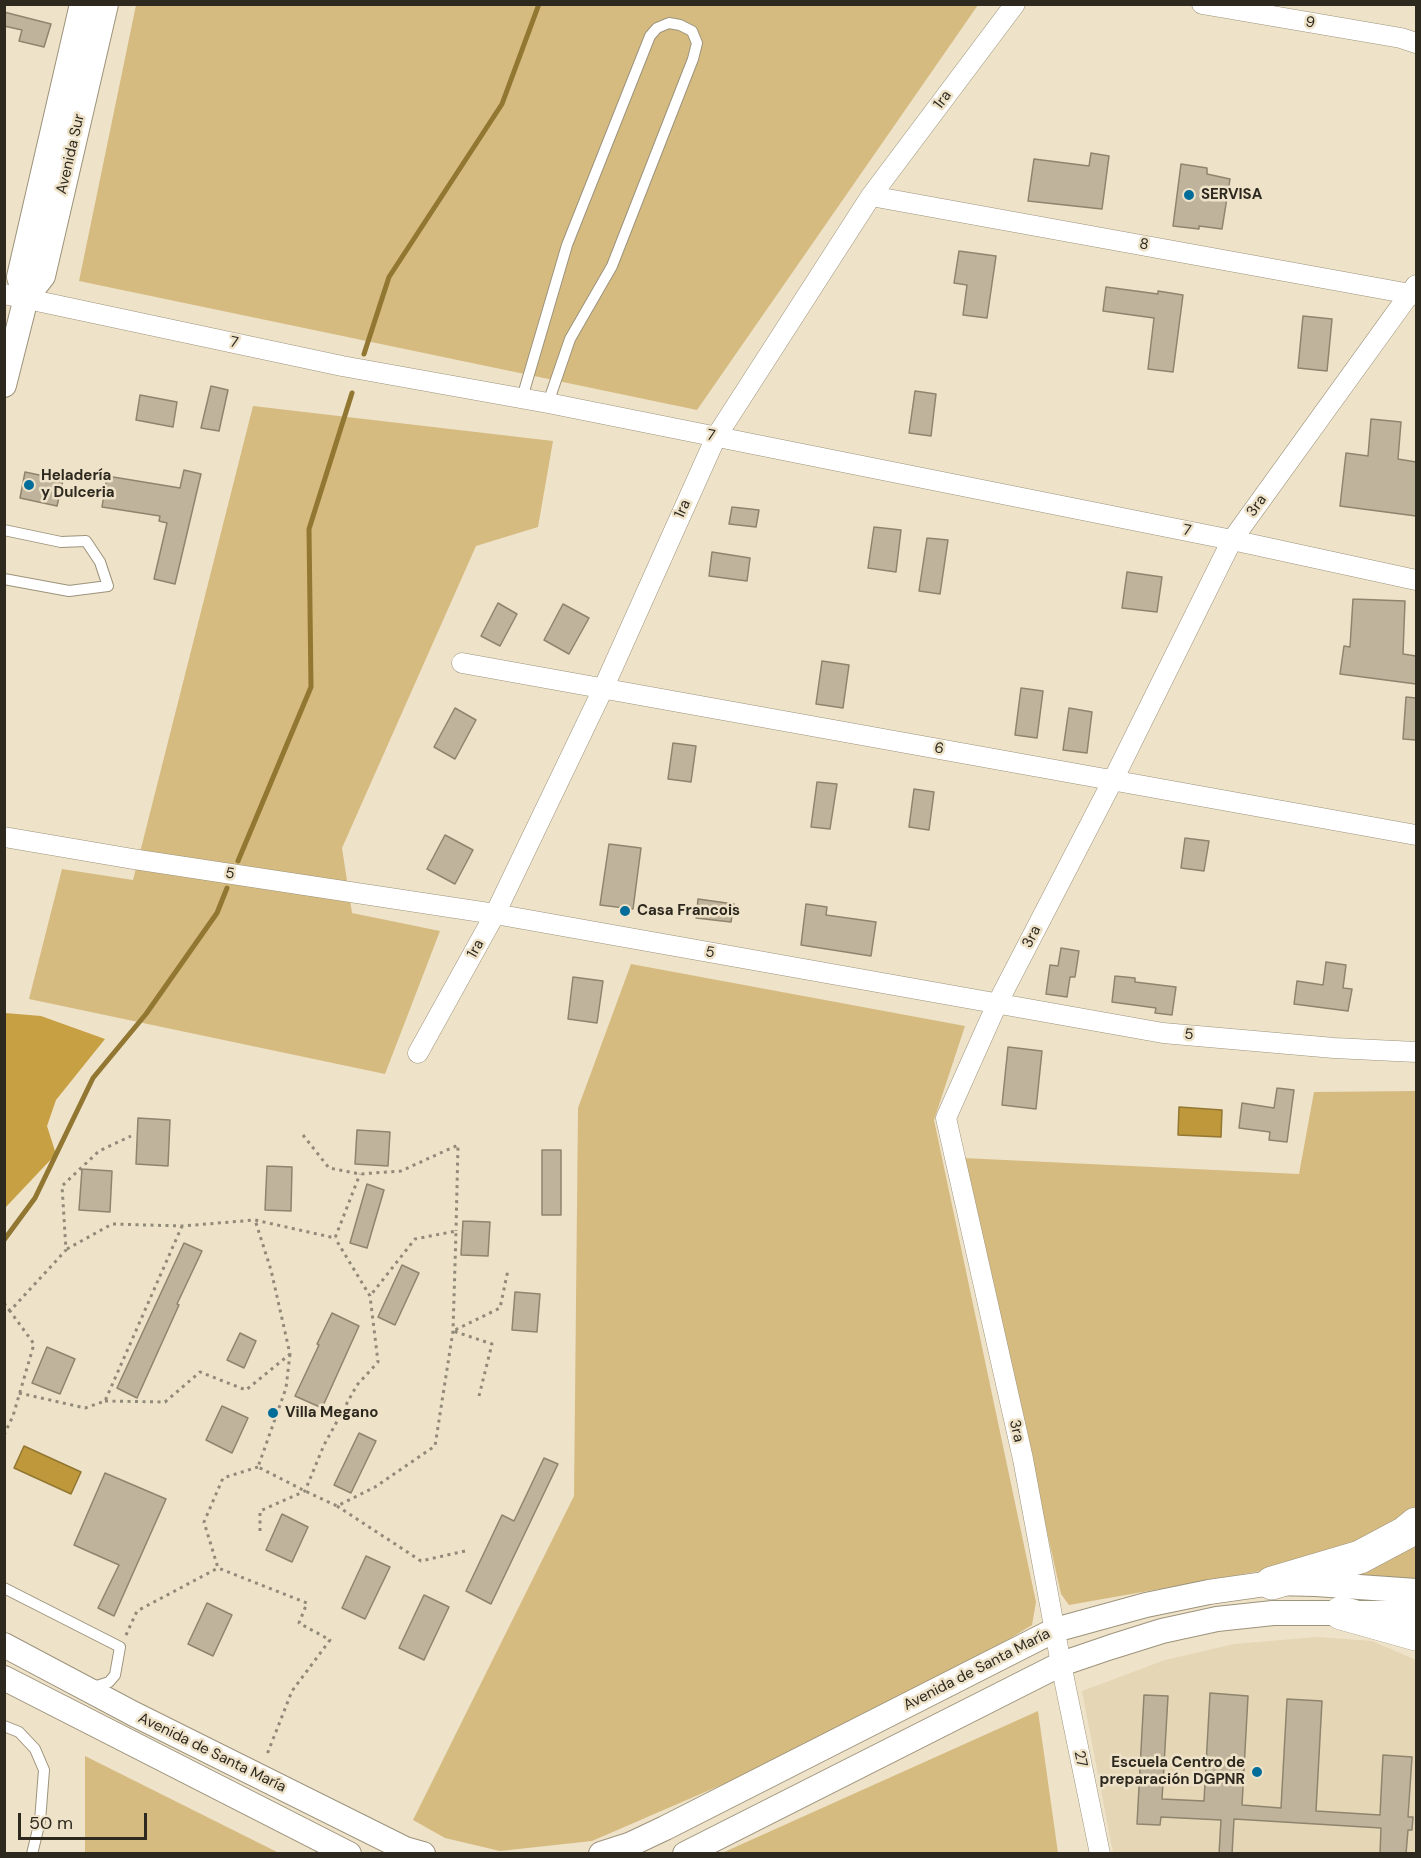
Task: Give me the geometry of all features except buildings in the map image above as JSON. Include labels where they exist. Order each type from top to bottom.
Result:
[{"type":"highway","points":[[1272,1583],[1360,1557],[1405,1533],[1416,1524]]},
{"type":"highway","points":[[1341,1613],[1416,1634]]},
{"type":"street","name":"Avenida Sur","points":[[4,385],[15,296],[82,4]]},
{"type":"street","name":"Avenida Sur","points":[[15,296],[43,276],[106,4]]},
{"type":"street","name":"1ra","points":[[418,1053],[495,914],[603,689],[716,436],[872,196],[1015,4]]},
{"type":"street","name":"9","points":[[1202,4],[1401,38],[1416,43]]},
{"type":"street","name":"8","points":[[872,196],[1414,291]]},
{"type":"street","name":"3ra","points":[[1060,1664],[1023,1459],[946,1118],[997,1004],[1113,780],[1232,540],[1414,291]]},
{"type":"street","name":"7","points":[[15,296],[342,366],[716,436],[1232,540],[1416,580]]},
{"type":"street","name":"6","points":[[462,663],[1416,835]]},
{"type":"street","name":"5","points":[[4,837],[133,860],[495,914],[1163,1033],[1334,1048],[1416,1052]]},
{"type":"street","name":"Avenida de Santa María","points":[[601,1854],[629,1845],[664,1828],[1055,1630],[1146,1605],[1209,1592],[1272,1583],[1416,1592]]},
{"type":"street","points":[[686,1854],[1060,1664],[1161,1631],[1217,1619],[1273,1613],[1416,1613]]},
{"type":"street","name":"Avenida de Santa María","points":[[4,1645],[125,1710],[405,1849],[423,1854]]},
{"type":"street","name":"27","points":[[1060,1664],[1100,1854]]},
{"type":"street","name":"Avenida de Santa María","points":[[4,1678],[349,1854]]},
{"type":"lane","points":[[522,398],[567,245],[651,36],[657,28],[669,23],[680,25],[692,31],[697,43],[693,58],[612,266],[570,339],[548,403]]},
{"type":"lane","points":[[4,530],[61,542],[86,542],[100,562],[108,586],[69,591],[4,579]]},
{"type":"lane","points":[[4,1588],[120,1647],[115,1674],[109,1682],[97,1686],[74,1682]]},
{"type":"lane","points":[[4,1726],[19,1732],[35,1749],[44,1770],[40,1821],[32,1854]]},
{"type":"path","points":[[303,1135],[329,1168],[360,1174],[401,1171],[458,1145],[453,1331],[435,1446],[375,1487],[337,1506]]},
{"type":"path","points":[[66,1250],[62,1186],[99,1151],[131,1136]]},
{"type":"path","points":[[335,1238],[360,1174]]},
{"type":"path","points":[[10,1311],[66,1250],[112,1224],[182,1226],[255,1220],[335,1238],[370,1296],[378,1362],[357,1385],[324,1445],[305,1491],[260,1511],[260,1531]]},
{"type":"path","points":[[255,1220],[271,1270],[290,1354],[286,1388],[258,1467]]},
{"type":"path","points":[[105,1401],[182,1226]]},
{"type":"path","points":[[370,1296],[415,1239],[456,1231]]},
{"type":"path","points":[[453,1331],[500,1308],[508,1270]]},
{"type":"path","points":[[4,1304],[34,1344],[13,1416],[4,1435]]},
{"type":"path","points":[[453,1331],[492,1344],[479,1396]]},
{"type":"path","points":[[20,1394],[85,1408],[105,1401],[165,1402],[200,1372],[246,1390],[290,1354]]},
{"type":"path","points":[[218,1568],[204,1522],[223,1478],[258,1467],[337,1506],[421,1561],[465,1551]]},
{"type":"path","points":[[120,1647],[137,1611],[218,1568],[307,1603],[299,1623],[330,1640],[292,1691],[259,1775]]},
{"type":"shaded area","points":[[136,5],[978,5],[697,410],[79,281]]},
{"type":"shaded area","points":[[253,406],[553,441],[538,527],[476,546],[342,848],[352,913],[440,931],[385,1074],[29,999],[62,869],[133,880]]},
{"type":"shaded area","points":[[631,964],[965,1026],[934,1120],[1036,1602],[1032,1625],[1009,1639],[749,1773],[592,1841],[500,1851],[445,1838],[413,1820],[574,1496],[578,1108]]},
{"type":"shaded area","points":[[5,1013],[41,1016],[105,1039],[56,1100],[47,1126],[56,1154],[5,1208]]},
{"type":"shaded area","points":[[1416,1091],[1416,1510],[1381,1537],[1289,1566],[1069,1605],[1061,1594],[963,1158],[1299,1174],[1314,1092]]},
{"type":"shaded area","points":[[1179,1107],[1222,1110],[1221,1137],[1178,1135]]},
{"type":"shaded area","points":[[24,1446],[81,1472],[71,1494],[14,1468]]},
{"type":"shaded area","points":[[1416,1536],[1416,1585],[1345,1574]]},
{"type":"shaded area","name":"Escuela Centro de preparación DGPNR","points":[[1317,1637],[1372,1641],[1416,1660],[1416,1853],[1113,1853],[1082,1691],[1165,1660],[1234,1644]]},
{"type":"shaded area","points":[[1038,1711],[1058,1853],[722,1853]]},
{"type":"shaded area","points":[[85,1756],[279,1853],[85,1853]]},
{"type":"waterway","points":[[364,354],[389,277],[502,104],[539,4]]},
{"type":"waterway","points":[[238,861],[311,687],[309,529],[352,393]]},
{"type":"waterway","points":[[4,1240],[35,1198],[93,1078],[146,1014],[217,913],[227,888]]},
{"type":"place","name":"SERVISA","points":[[1189,195]]},
{"type":"place","name":"Heladería y Dulceria","points":[[29,485]]},
{"type":"place","name":"Casa Francois","points":[[625,911]]},
{"type":"place","name":"Villa Megano","points":[[273,1413]]},
{"type":"place","name":"Escuela Centro de preparación DGPNR","points":[[1257,1772]]}]
